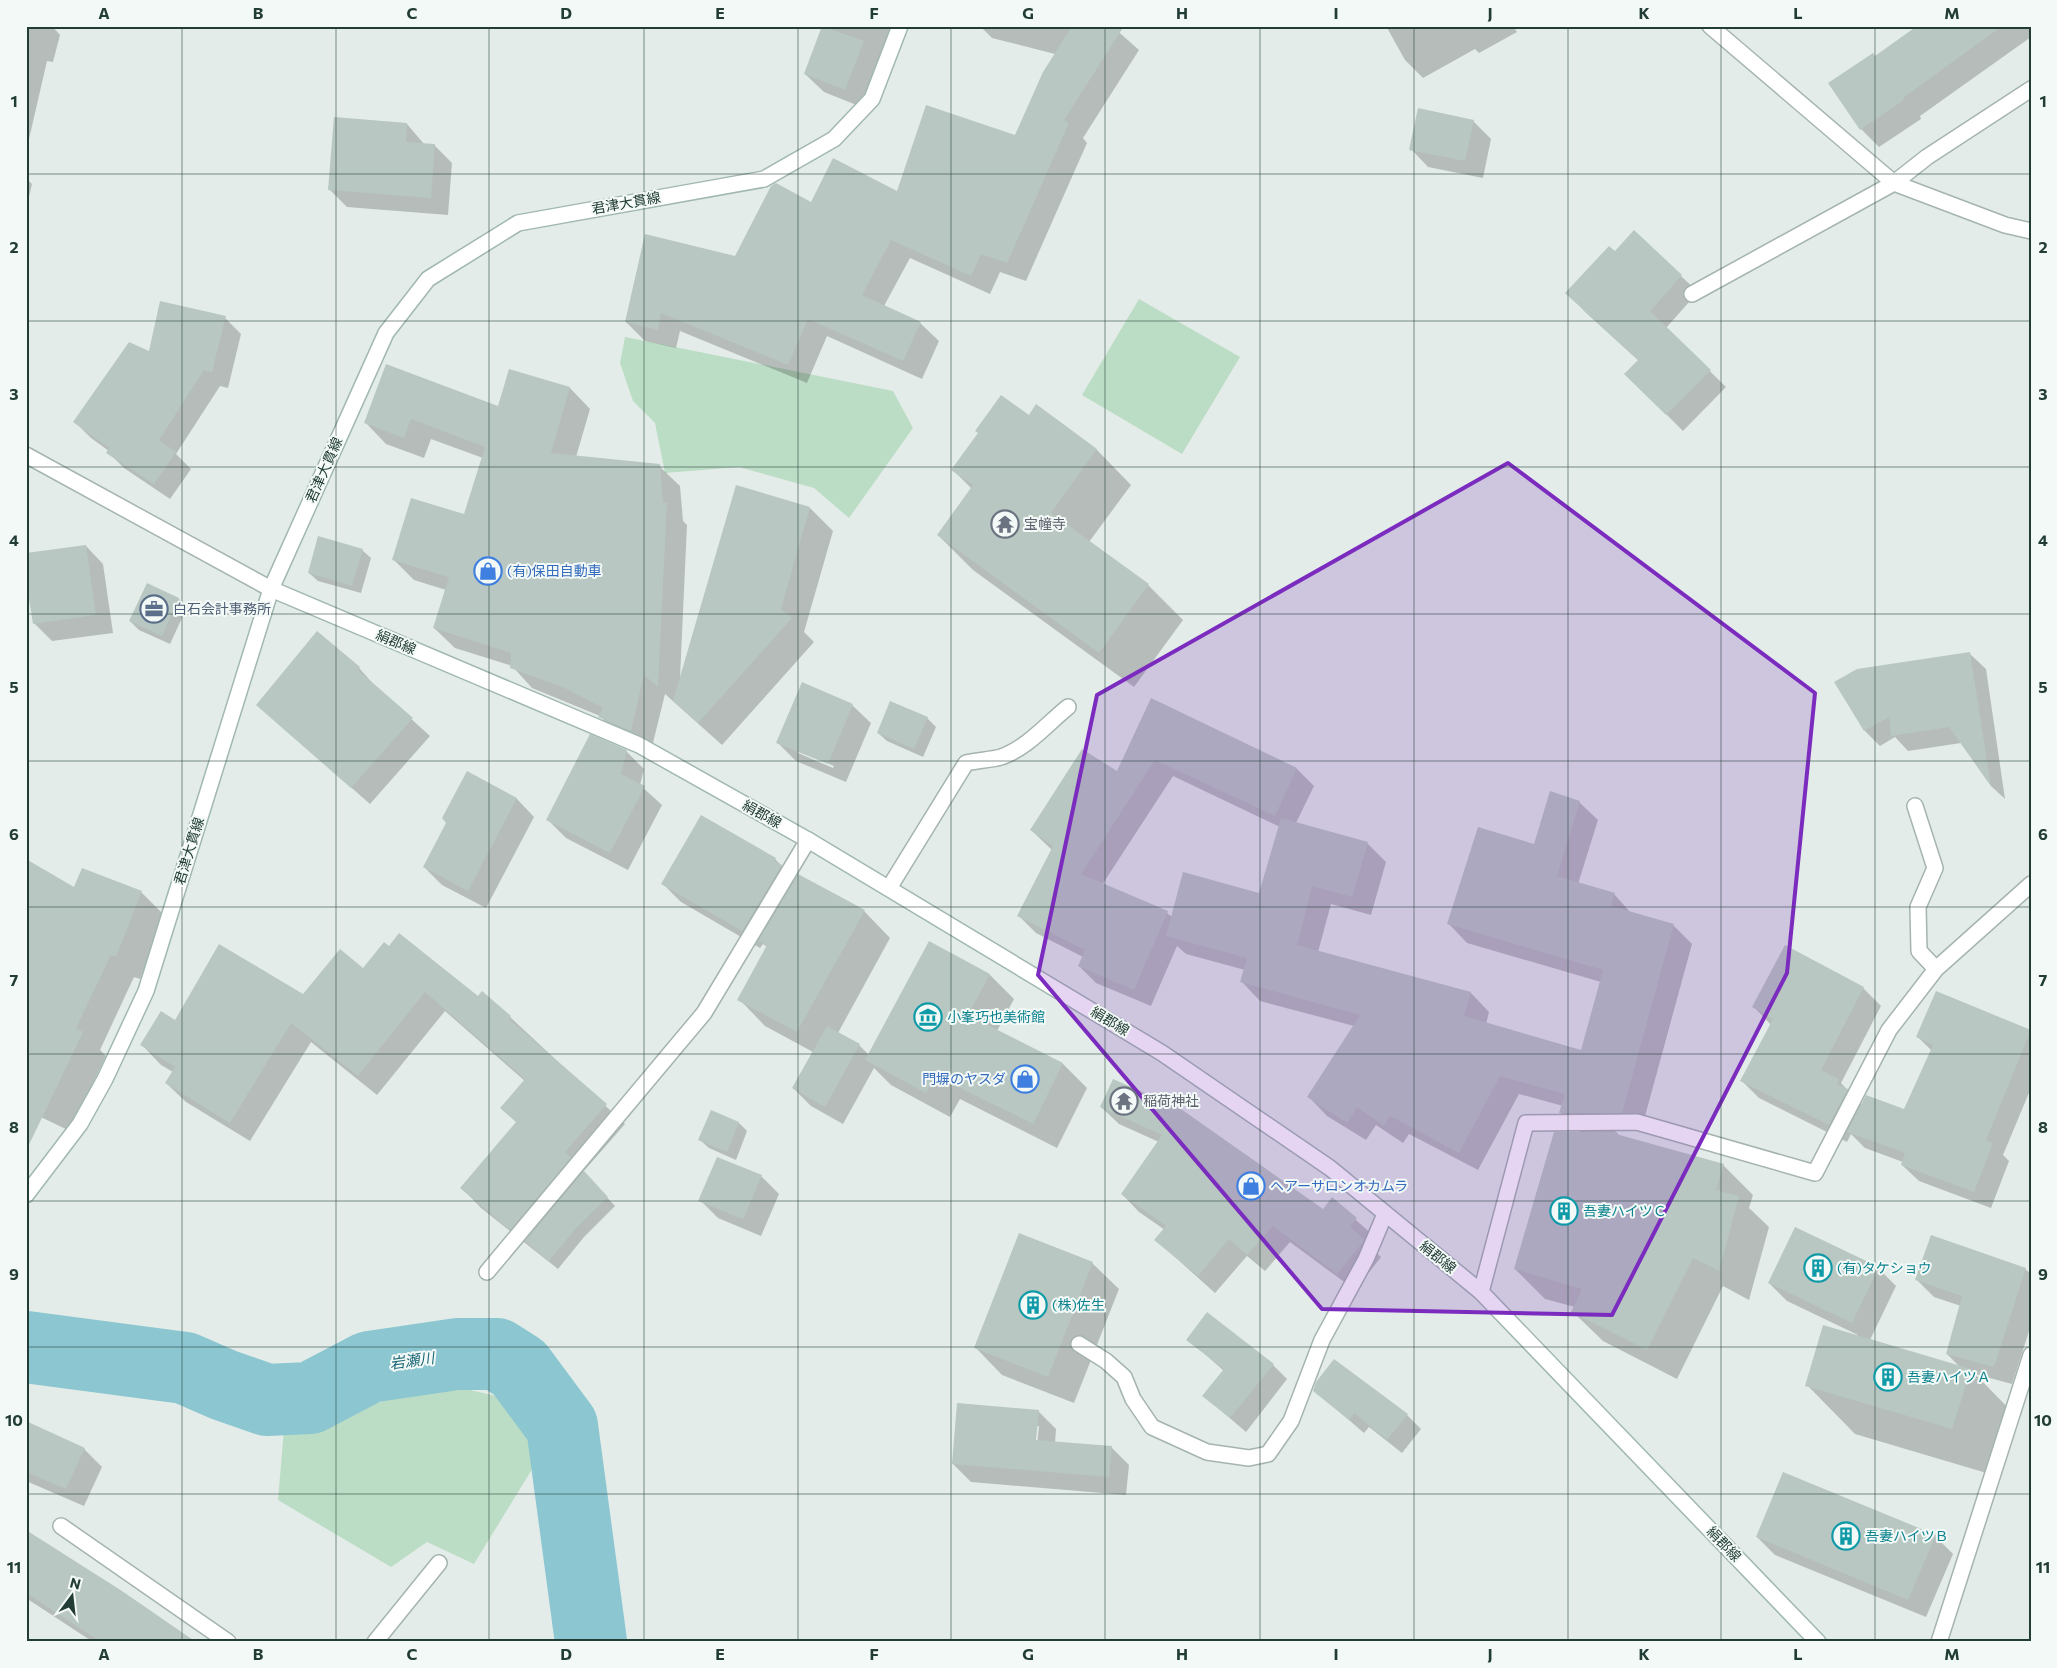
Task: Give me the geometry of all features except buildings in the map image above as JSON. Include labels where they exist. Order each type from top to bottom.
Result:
[{"type":"main road","name":"君津大貫線","points":[[26,1195],[80,1124],[105,1079],[146,991],[271,589],[386,333],[428,279],[518,223],[764,179],[834,139],[872,99],[900,26]]},
{"type":"main road","points":[[1710,26],[1894,183],[2005,225],[2031,231]]},
{"type":"main road","points":[[1692,294],[1894,183],[1927,157],[2031,89]]},
{"type":"main road","name":"絹郡線","points":[[26,454],[271,589],[639,744],[808,840],[1162,1053],[1330,1168],[1481,1292],[1818,1642]]},
{"type":"main road","points":[[889,888],[966,763],[1000,757],[1013,751],[1033,738],[1068,708]]},
{"type":"main road","points":[[1915,806],[1935,868],[1918,907],[1920,951],[1936,969]]},
{"type":"main road","points":[[487,1272],[704,1013],[808,840]]},
{"type":"main road","points":[[1481,1292],[1526,1123],[1637,1122],[1815,1173],[1889,1030],[1936,969],[2031,884]]},
{"type":"main road","points":[[1079,1344],[1106,1361],[1124,1377],[1133,1399],[1152,1427],[1207,1452],[1250,1458],[1268,1454],[1291,1421],[1322,1340],[1366,1260],[1385,1214]]},
{"type":"main road","points":[[1939,1642],[2031,1355]]},
{"type":"main road","points":[[61,1526],[228,1642]]},
{"type":"main road","points":[[375,1642],[439,1563]]},
{"type":"highlighted area","points":[[1508,463],[1815,693],[1787,973],[1612,1315],[1322,1309],[1038,975],[1097,695]]},
{"type":"green space","points":[[1139,299],[1240,357],[1182,454],[1082,395]]},
{"type":"green space","points":[[625,337],[893,391],[913,428],[849,518],[814,488],[739,467],[665,473],[655,423],[633,401],[620,363]]},
{"type":"green space","points":[[443,1384],[501,1397],[548,1432],[537,1461],[474,1564],[427,1542],[391,1567],[278,1500],[284,1429]]},
{"type":"waterway","name":"岩瀬川","points":[[26,1347],[185,1368],[224,1385],[267,1400],[310,1398],[369,1367],[457,1354],[497,1354],[519,1368],[562,1426],[591,1642]]},
{"type":"place","name":"宝幢寺","points":[[1005,524]]},
{"type":"place","name":"(有)保田自動車","points":[[488,571]]},
{"type":"place","name":"白石会計事務所","points":[[154,609]]},
{"type":"place","name":"小峯巧也美術館","points":[[928,1017]]},
{"type":"place","name":"門塀のヤスダ","points":[[1025,1079]]},
{"type":"place","name":"稲荷神社","points":[[1124,1101]]},
{"type":"place","name":"ヘアーサロンオカムラ","points":[[1251,1186]]},
{"type":"place","name":"吾妻ハイツＣ","points":[[1564,1211]]},
{"type":"place","name":"(有)タケショウ","points":[[1818,1268]]},
{"type":"place","name":"(株)佐生","points":[[1033,1305]]},
{"type":"place","name":"吾妻ハイツＡ","points":[[1888,1377]]},
{"type":"place","name":"吾妻ハイツＢ","points":[[1846,1536]]}]
